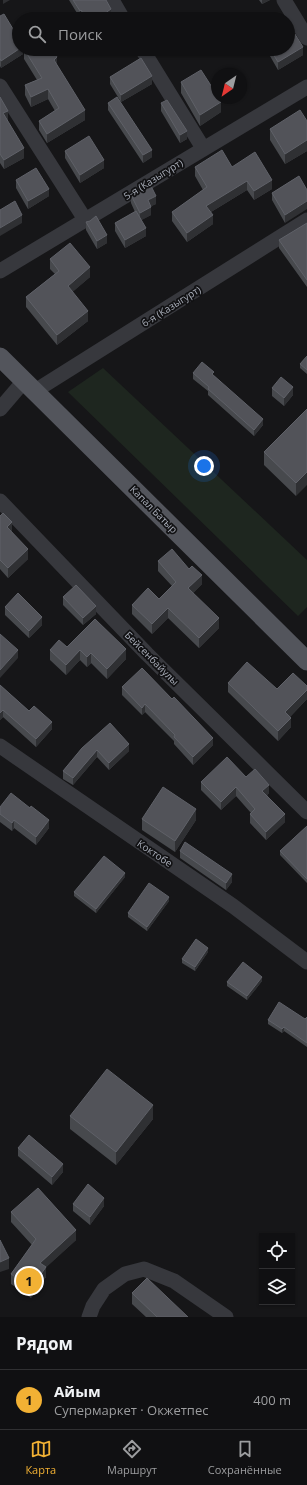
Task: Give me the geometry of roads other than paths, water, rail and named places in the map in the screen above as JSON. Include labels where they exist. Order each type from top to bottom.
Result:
[{"type":"main road","name":"Капал Батыр","points":[[0,357],[307,661]]},
{"type":"street","points":[[112,0],[119,12]]},
{"type":"street","points":[[284,0],[291,12]]},
{"type":"street","points":[[295,18],[307,38]]},
{"type":"street","points":[[146,56],[203,148]]},
{"type":"street","points":[[0,86],[86,221]]},
{"type":"street","name":"5-я (Казыгурт)","points":[[0,271],[86,221],[203,148],[307,87]]},
{"type":"street","name":"6-я (Казыгурт)","points":[[0,408],[30,386],[307,220]]},
{"type":"street","name":"Бейсенбайулы","points":[[0,501],[147,654],[307,812]]},
{"type":"street","name":"Коктобе","points":[[0,746],[233,906],[307,962]]},
{"type":"street","points":[[89,1317],[93,1306],[104,1289],[125,1274],[144,1269],[174,1281],[226,1317]]},
{"type":"place","name":"Айым","points":[[29,1281]]}]
